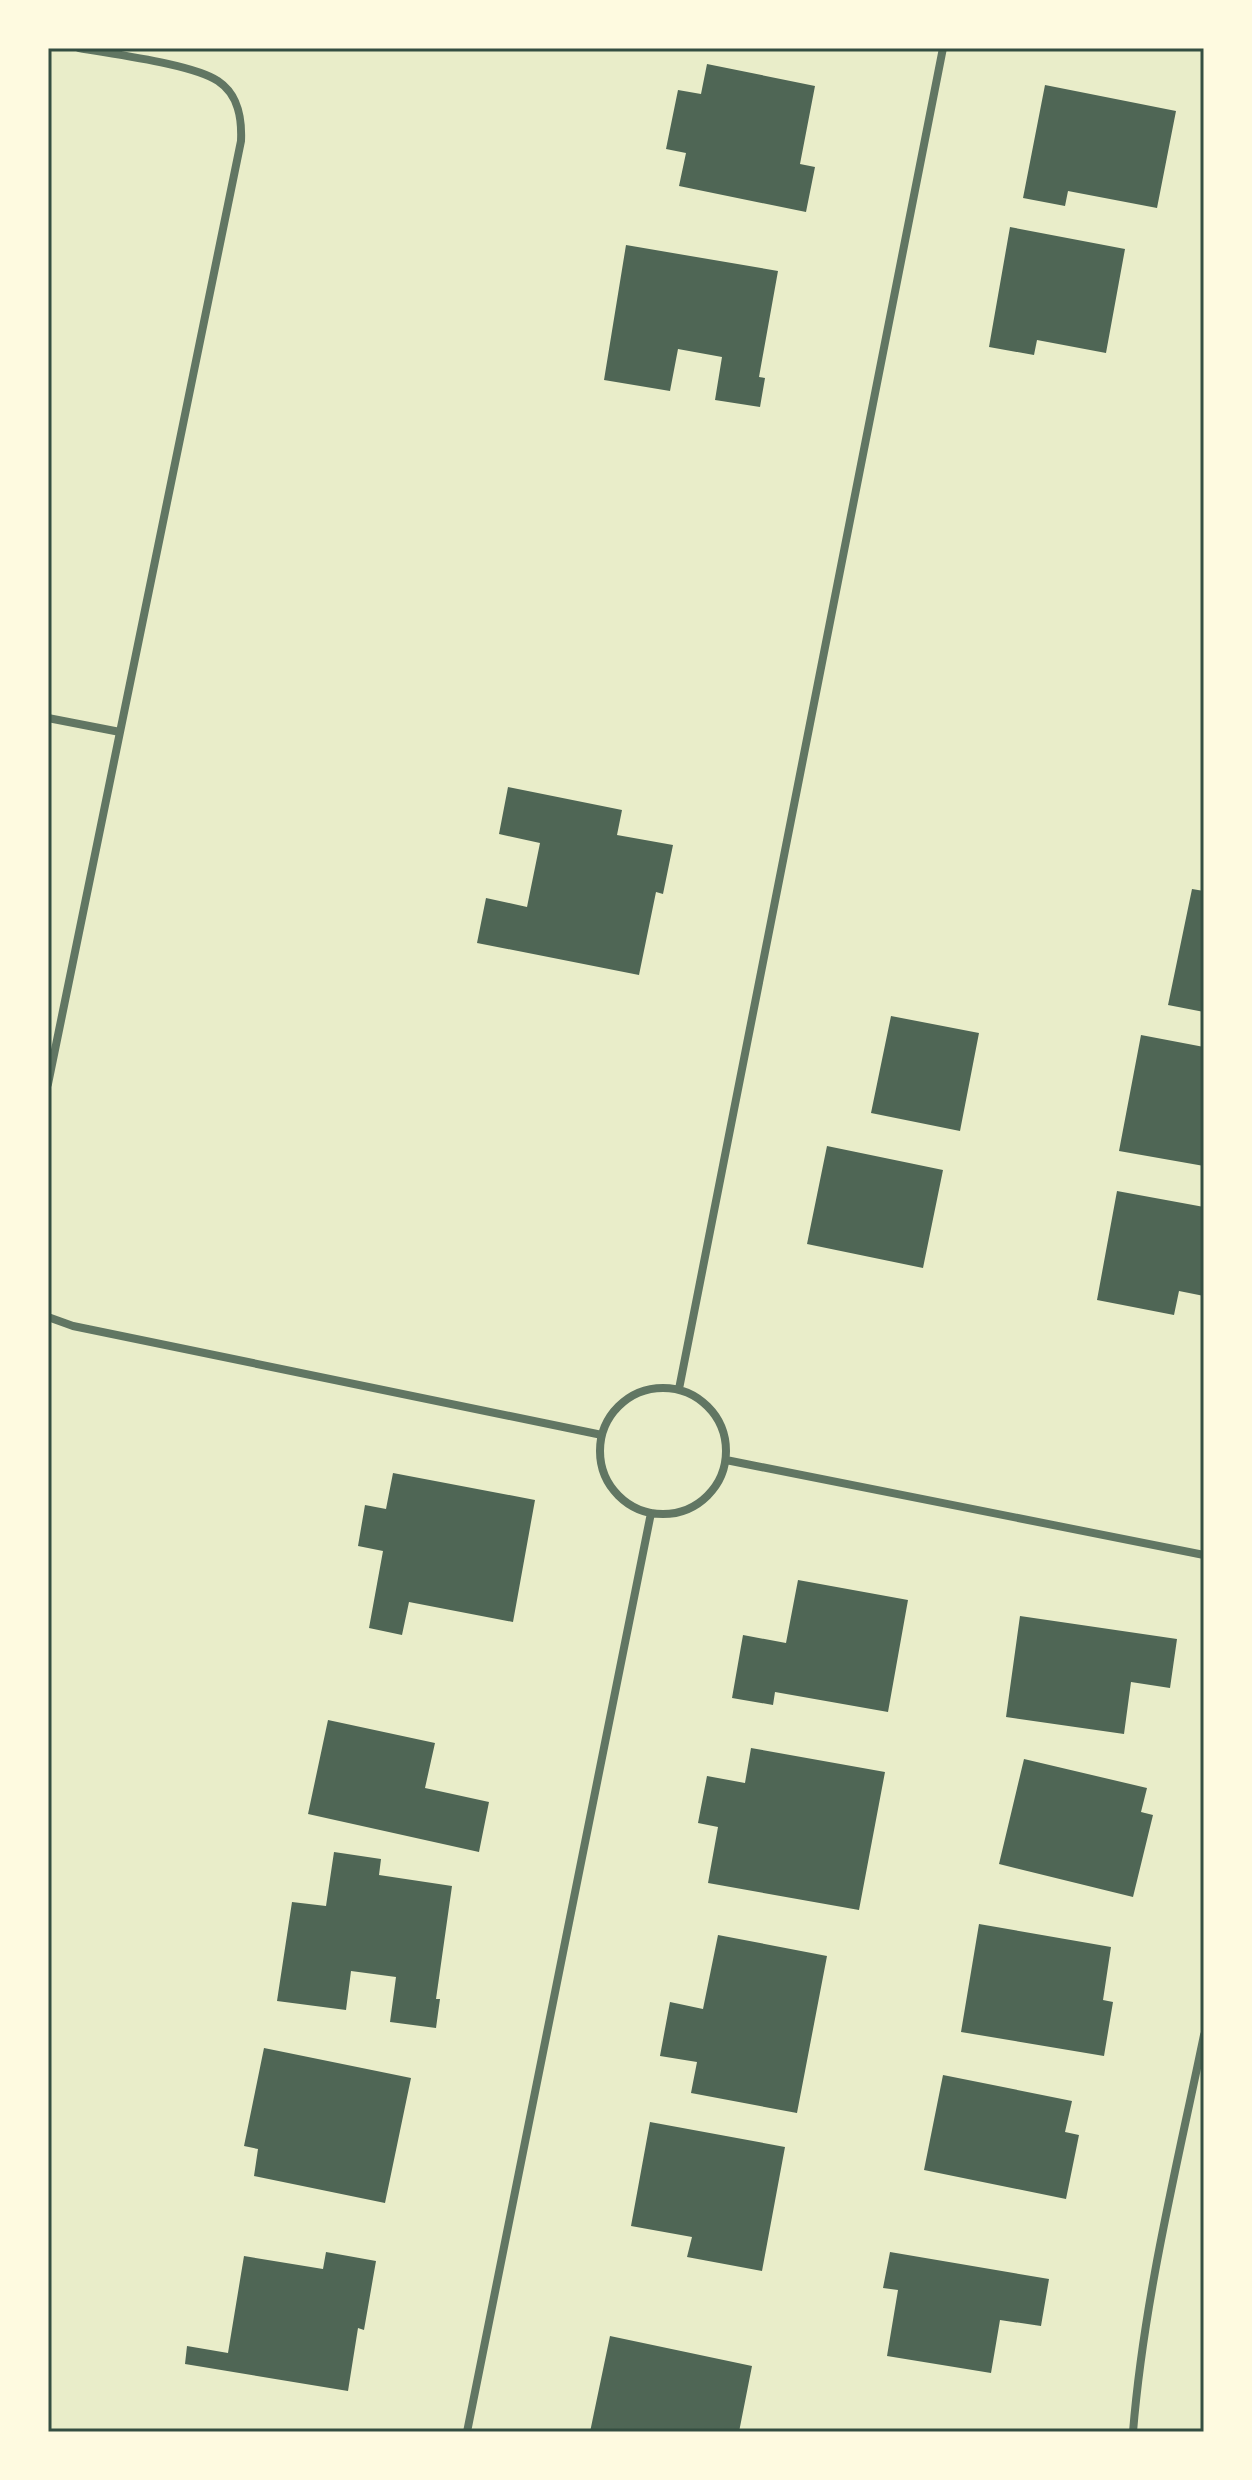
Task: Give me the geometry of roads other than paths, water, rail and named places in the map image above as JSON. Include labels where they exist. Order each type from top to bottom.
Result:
[{"type":"street","points":[[48,1084],[241,141],[242,118],[233,97],[219,81],[195,71],[79,48]]},
{"type":"street","points":[[679,1389],[943,48]]},
{"type":"street","points":[[48,718],[120,732]]},
{"type":"street","points":[[48,1317],[73,1326],[602,1435]]},
{"type":"street","points":[[654,1388],[679,1389],[696,1396],[711,1408],[724,1433],[726,1460],[712,1492],[699,1503],[685,1511],[651,1513],[634,1507],[610,1485],[600,1452],[602,1435],[609,1419],[632,1396],[654,1388]]},
{"type":"street","points":[[726,1460],[1204,1555]]},
{"type":"street","points":[[467,2432],[651,1513]]},
{"type":"street","points":[[1133,2432],[1151,2306],[1204,2035]]}]
